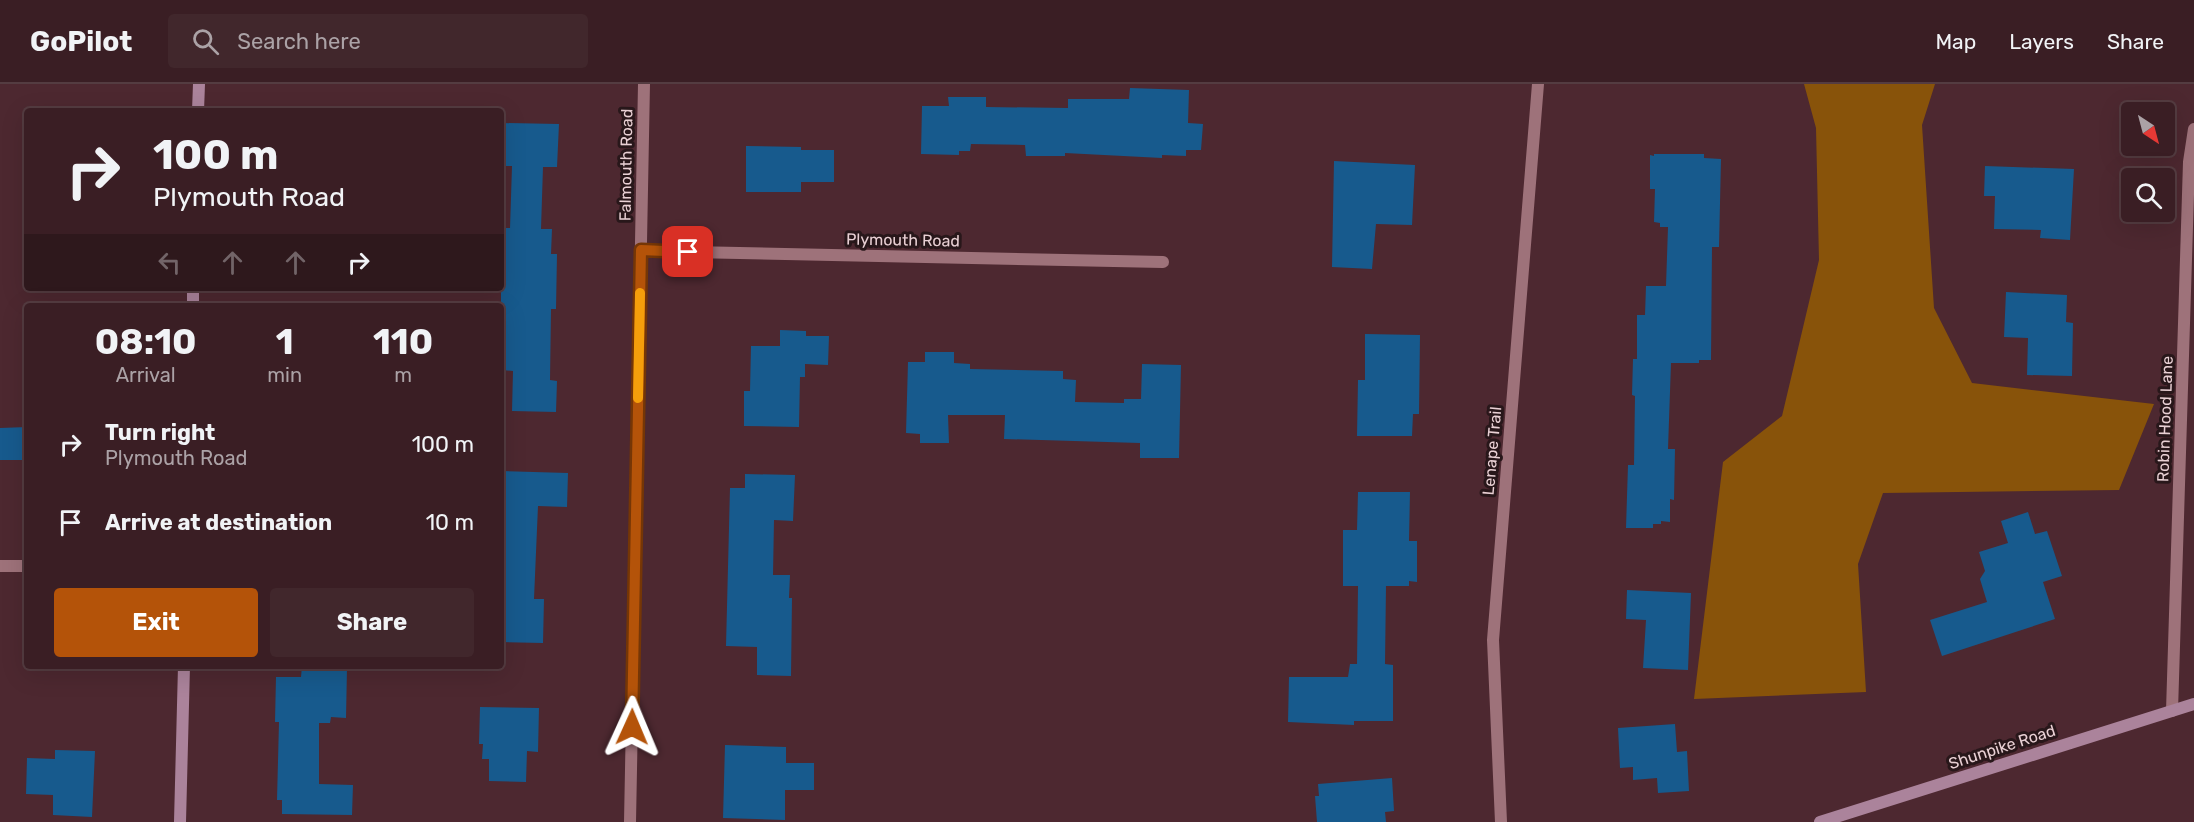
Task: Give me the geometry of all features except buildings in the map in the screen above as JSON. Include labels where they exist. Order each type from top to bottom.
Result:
[{"type":"main road","points":[[198,108],[199,84]]},
{"type":"main road","points":[[180,822],[184,669]]},
{"type":"main road","name":"Shunpike Road","points":[[1820,822],[2194,704]]},
{"type":"street","name":"Falmouth Road","points":[[630,822],[644,84]]},
{"type":"street","name":"Lenape Trail","points":[[1501,822],[1493,640],[1538,84]]},
{"type":"street","name":"Robin Hood Lane","points":[[2172,711],[2189,162],[2194,129]]},
{"type":"street","name":"Plymouth Road","points":[[641,250],[1163,262]]},
{"type":"street","points":[[0,566],[24,566]]},
{"type":"shaded area","points":[[1804,84],[1935,84],[1922,125],[1934,308],[1972,383],[2154,404],[2119,490],[1883,493],[1858,564],[1866,692],[1694,699],[1723,462],[1782,416],[1819,260],[1816,128]]},
{"type":"slow traffic","points":[[638,398],[640,293]]},
{"type":"route","points":[[632,727],[641,250],[688,252]]}]
